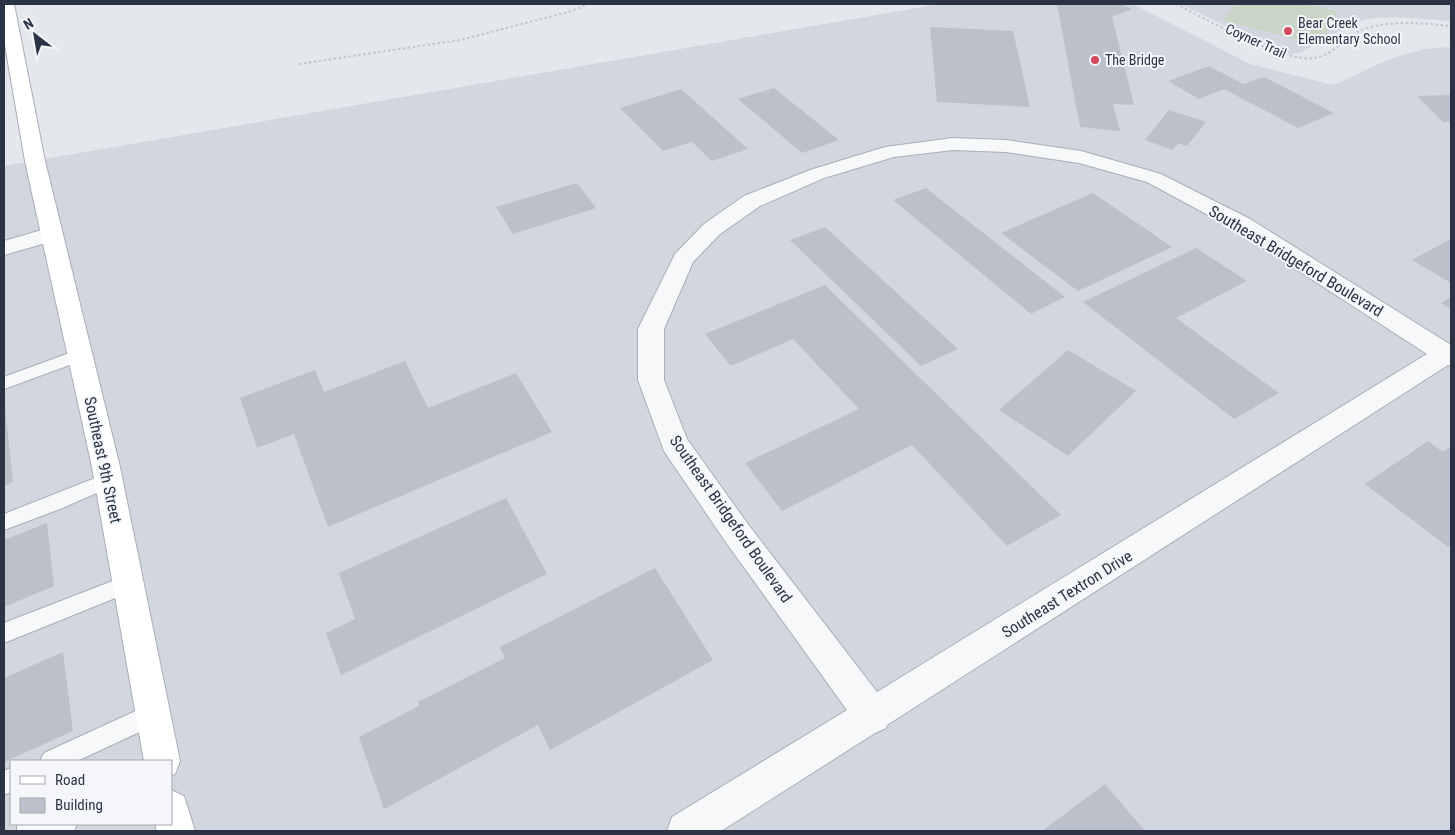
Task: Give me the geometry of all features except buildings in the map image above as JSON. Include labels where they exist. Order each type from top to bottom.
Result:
[{"type":"street","name":"Southeast 9th Street","points":[[6,4],[35,161],[108,480],[162,760]]},
{"type":"street","name":"Southeast Bridgeford Boulevard","points":[[873,716],[736,532],[674,443],[651,380],[651,329],[684,259],[712,229],[752,201],[817,174],[892,151],[953,144],[1006,146],[1081,157],[1154,178],[1242,224],[1449,356]]},
{"type":"street","points":[[4,248],[52,234]]},
{"type":"street","name":"Southeast Textron Drive","points":[[686,831],[1449,356]]},
{"type":"street","points":[[172,813],[176,831]]},
{"type":"lane","points":[[4,383],[80,355]]},
{"type":"lane","points":[[4,522],[53,504],[108,480]]},
{"type":"lane","points":[[4,633],[128,584]]},
{"type":"lane","points":[[54,760],[154,714]]},
{"type":"lane","points":[[50,831],[64,825]]},
{"type":"path","points":[[300,64],[460,40],[572,11],[588,4]]},
{"type":"path","points":[[749,4],[773,4]]},
{"type":"path","name":"Coyner Trail","points":[[1176,4],[1278,53],[1295,58],[1309,59],[1326,55],[1362,30],[1378,26],[1451,26]]},
{"type":"shaded area","points":[[940,4],[1133,4],[1250,64],[1334,85],[1402,55],[1426,49],[1451,47],[1451,831],[4,831],[4,166]]},
{"type":"shaded area","name":"Bear Creek Elementary School","points":[[1180,4],[1451,4],[1451,21],[1397,17],[1374,18],[1356,22],[1300,53],[1290,54],[1279,51]]},
{"type":"green space","points":[[1236,4],[1307,4],[1338,12],[1322,41],[1315,44],[1223,20]]},
{"type":"place","name":"Bear Creek Elementary School","points":[[1288,31]]},
{"type":"place","name":"The Bridge","points":[[1095,60]]}]
